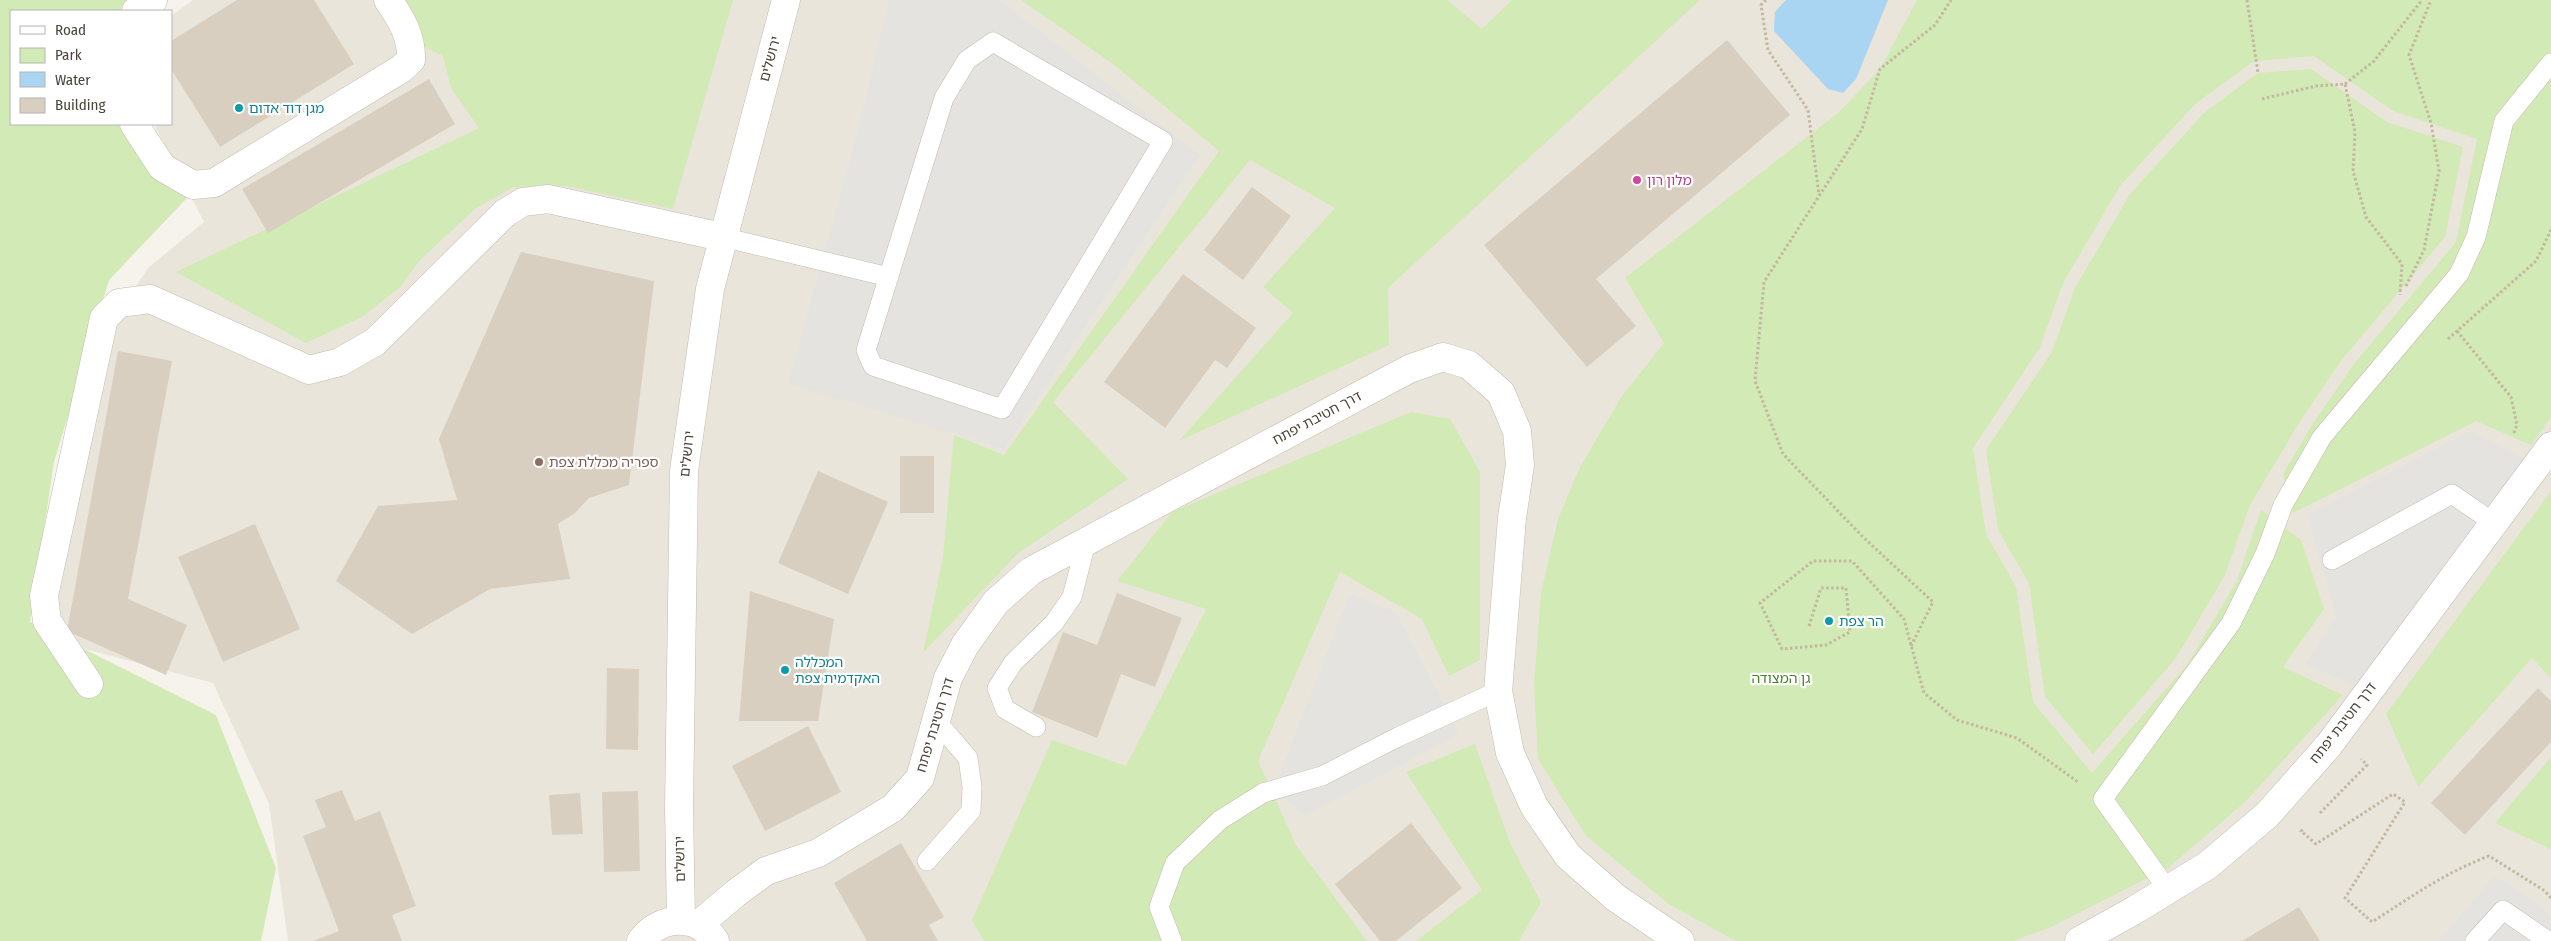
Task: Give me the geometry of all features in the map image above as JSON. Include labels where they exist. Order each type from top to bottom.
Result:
[{"type":"street","points":[[138,10],[153,0]]},
{"type":"street","points":[[135,125],[162,166],[193,185],[214,183],[382,80],[411,60],[412,47],[402,19],[388,0]]},
{"type":"street","name":"ירושלים","points":[[698,929],[679,807],[684,471],[710,289],[722,237],[786,0]]},
{"type":"street","points":[[89,684],[47,621],[44,596],[104,318],[119,303],[150,299],[309,370],[340,362],[375,342],[505,213],[523,202],[548,199],[722,237]]},
{"type":"street","name":"דרך חטיבת יפתח","points":[[698,929],[736,893],[766,871],[818,853],[893,808],[920,778],[948,678],[965,645],[996,602],[1031,571],[1087,539],[1408,369],[1443,358],[1469,365],[1501,393],[1517,431],[1520,464],[1512,518],[1498,691],[1510,752],[1534,806],[1568,856],[1616,898],[1680,941]]},
{"type":"street","name":"דרך חטיבת יפתח","points":[[2079,941],[2168,890],[2208,864],[2267,815],[2336,734],[2551,446]]},
{"type":"street","points":[[640,941],[652,929],[666,922],[698,929]]},
{"type":"lane","points":[[994,42],[1163,141],[1002,410],[873,366],[866,350],[889,276],[944,98],[967,60],[994,42]]},
{"type":"lane","points":[[2168,890],[2103,799],[2231,623],[2265,554],[2283,505],[2322,437],[2458,274],[2476,237],[2504,121],[2551,63]]},
{"type":"lane","points":[[722,237],[889,276]]},
{"type":"lane","points":[[2332,560],[2452,494],[2494,523]]},
{"type":"lane","points":[[1036,727],[1004,709],[997,688],[1013,663],[1054,623],[1072,597],[1087,539]]},
{"type":"lane","points":[[1172,941],[1159,907],[1175,863],[1220,820],[1263,793],[1322,776],[1498,691]]},
{"type":"lane","points":[[927,861],[971,811],[972,787],[968,758],[937,722]]},
{"type":"lane","points":[[2475,941],[2503,910],[2548,941]]},
{"type":"path","points":[[1766,0],[1761,5],[1768,50],[1808,110],[1819,196]]},
{"type":"path","points":[[1912,646],[1933,602],[1863,537],[1783,454],[1756,381],[1764,282],[1862,129],[1880,69],[1935,25],[1951,0]]},
{"type":"path","points":[[2247,0],[2258,73]]},
{"type":"path","points":[[2262,99],[2316,86],[2345,84],[2374,61],[2422,0]]},
{"type":"path","points":[[2345,84],[2355,132],[2352,171],[2366,217],[2402,264],[2399,300],[2424,250],[2439,171],[2431,123],[2410,55],[2431,0]]},
{"type":"path","points":[[2401,343],[2444,342],[2536,261],[2551,230]]},
{"type":"path","points":[[2457,331],[2510,397],[2517,425],[2510,441]]},
{"type":"path","points":[[1809,626],[1821,588],[1846,588],[1850,632],[1826,645],[1782,650],[1760,603],[1813,561],[1852,561],[1904,619],[1924,693],[1957,720],[2017,738],[2103,799]]},
{"type":"path","points":[[2314,818],[2367,765],[2336,734]]},
{"type":"path","points":[[2308,825],[2301,831],[2316,844],[2393,794],[2405,802],[2345,898],[2372,922],[2436,880],[2461,866],[2489,856],[2545,891],[2551,898]]},
{"type":"shaded area","points":[[193,0],[2551,0],[2551,941],[288,941],[269,804],[213,683],[32,635],[91,350],[149,267],[204,222],[155,125],[172,125],[172,15]]},
{"type":"shaded area","points":[[890,0],[999,0],[1200,155],[1004,449],[788,383],[858,130]]},
{"type":"shaded area","points":[[2470,431],[2526,460],[2357,687],[2305,664],[2336,616],[2307,515]]},
{"type":"shaded area","points":[[1350,593],[1397,614],[1459,734],[1304,816],[1274,788]]},
{"type":"shaded area","points":[[2494,876],[2541,905],[2551,917],[2551,941],[2439,941]]},
{"type":"green space","points":[[0,0],[158,0],[143,10],[10,10],[10,125],[145,125],[187,198],[109,280],[54,462],[30,622],[216,715],[276,868],[261,941],[0,941]]},
{"type":"green space","points":[[404,0],[733,0],[673,209],[567,186],[513,187],[475,209],[420,260],[400,287],[362,317],[306,343],[176,272],[479,128],[451,88],[443,56],[419,44]]},
{"type":"green space","points":[[1021,0],[1447,0],[1482,29],[1512,0],[1700,0],[1388,288],[1389,345],[1179,441],[1293,313],[1263,287],[1335,208],[1250,160],[1053,402],[1128,479],[1018,553],[923,653],[943,557],[954,435],[1004,455],[1219,151],[1113,64]]},
{"type":"green space","name":"גן המצודה","points":[[1917,0],[2551,0],[2551,417],[2531,445],[2476,421],[2293,513],[2283,474],[2312,425],[2354,364],[2456,242],[2477,139],[2393,111],[2314,56],[2254,61],[2195,104],[2120,186],[2063,283],[2040,347],[1973,448],[1986,534],[2016,587],[2033,702],[2092,773],[2187,665],[2237,581],[2261,510],[2301,540],[2324,609],[2283,667],[2343,695],[2244,803],[2169,867],[2051,927],[2013,941],[1736,941],[1670,905],[1586,836],[1538,759],[1534,684],[1541,593],[1558,519],[1580,467],[1622,396],[1664,343],[1625,278],[1838,113],[1880,69]]},
{"type":"green space","points":[[2311,69],[2387,122],[2463,147],[2445,237],[2344,357],[2302,418],[2250,505],[2225,575],[2176,658],[2093,754],[2045,697],[2029,583],[1998,530],[1986,450],[2052,352],[2075,288],[2130,194],[2204,113],[2258,73]]},
{"type":"green space","points":[[1411,412],[1450,419],[1480,472],[1480,660],[1449,676],[1422,619],[1340,572],[1258,761],[1296,845],[1367,941],[984,941],[972,920],[1052,740],[1126,766],[1206,609],[1117,581],[1172,512]]},
{"type":"green space","points":[[2551,491],[2551,678],[2532,658],[2418,787],[2386,714]]},
{"type":"green space","points":[[1475,744],[1510,843],[1541,902],[1519,941],[1416,941],[1482,890],[1406,772]]},
{"type":"green space","points":[[2551,757],[2551,849],[2495,823]]},
{"type":"water","points":[[1786,0],[1888,0],[1856,79],[1843,93],[1828,89],[1774,31],[1775,12]]},
{"type":"building","name":"מגן דוד אדום","points":[[237,0],[314,0],[354,64],[220,147],[172,71],[172,40]]},
{"type":"building","name":"מלון רון","points":[[1727,40],[1790,115],[1596,279],[1636,326],[1587,367],[1484,245]]},
{"type":"building","points":[[429,79],[455,124],[268,233],[242,189]]},
{"type":"building","points":[[1252,187],[1291,216],[1243,280],[1204,250]]},
{"type":"building","name":"ספריה מכללת צפת","points":[[521,252],[654,281],[629,485],[589,498],[575,513],[558,524],[570,579],[490,589],[412,634],[336,581],[378,506],[457,500],[439,439]]},
{"type":"building","points":[[1183,274],[1256,328],[1227,368],[1215,360],[1165,428],[1104,382]]},
{"type":"building","points":[[118,351],[172,361],[128,599],[187,625],[166,675],[67,631]]},
{"type":"building","points":[[900,456],[934,456],[934,513],[900,513]]},
{"type":"building","points":[[818,471],[888,502],[848,594],[778,563]]},
{"type":"building","points":[[255,524],[300,629],[223,662],[178,557]]},
{"type":"building","name":"המכללה האקדמית צפת","points":[[750,591],[834,619],[818,721],[739,721]]},
{"type":"building","points":[[1117,593],[1182,618],[1155,687],[1121,674],[1097,738],[1032,712],[1063,632],[1097,645]]},
{"type":"building","points":[[607,668],[639,669],[638,750],[606,749]]},
{"type":"building","points":[[2538,688],[2551,701],[2551,742],[2465,835],[2431,803]]},
{"type":"building","points":[[808,726],[841,792],[765,831],[732,766]]},
{"type":"building","points":[[342,790],[355,821],[380,811],[416,906],[392,915],[402,941],[313,941],[339,931],[303,836],[326,827],[315,800]]},
{"type":"building","points":[[638,791],[640,871],[604,872],[602,792]]},
{"type":"building","points":[[580,793],[583,834],[552,835],[549,795]]},
{"type":"building","points":[[1411,823],[1462,888],[1396,941],[1380,941],[1335,884]]},
{"type":"building","points":[[901,843],[944,917],[929,925],[938,941],[867,941],[834,883]]},
{"type":"building","points":[[2299,907],[2320,941],[2242,941]]},
{"type":"place","name":"מגן דוד אדום","points":[[239,108]]},
{"type":"place","name":"מלון רון","points":[[1637,180]]},
{"type":"place","name":"ספריה מכללת צפת","points":[[539,462]]},
{"type":"place","name":"הר צפת","points":[[1829,621]]},
{"type":"place","name":"המכללה האקדמית צפת","points":[[785,670]]}]
